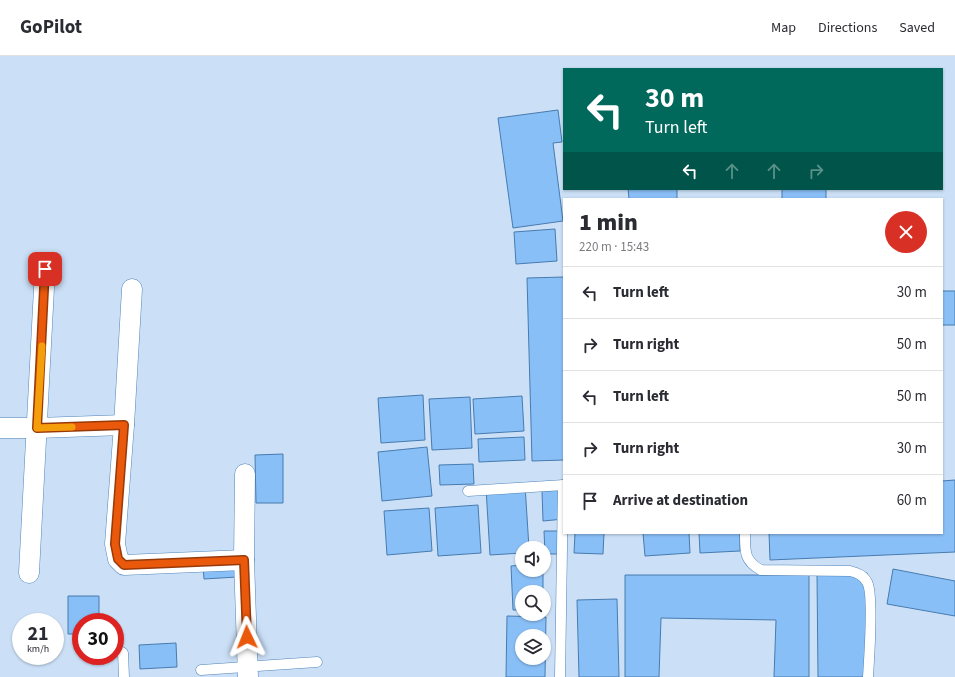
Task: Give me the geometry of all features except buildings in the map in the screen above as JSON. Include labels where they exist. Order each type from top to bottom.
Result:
[{"type":"street","points":[[29,573],[45,269]]},
{"type":"street","points":[[132,289],[115,544],[118,559],[124,565],[244,560]]},
{"type":"street","points":[[0,428],[124,425]]},
{"type":"street","points":[[244,474],[244,560],[248,672]]},
{"type":"lane","points":[[468,491],[563,485]]},
{"type":"lane","points":[[560,677],[563,533]]},
{"type":"lane","points":[[745,534],[748,561],[752,566],[760,570],[850,571],[860,573],[868,583],[871,596],[868,677]]},
{"type":"lane","points":[[201,670],[248,672],[317,662]]},
{"type":"lane","points":[[124,665],[124,677]]},
{"type":"slow traffic","points":[[42,346],[37,428],[72,427]]},
{"type":"route","points":[[45,269],[37,428],[124,425],[115,544],[118,559],[124,565],[244,560],[247,637]]}]
